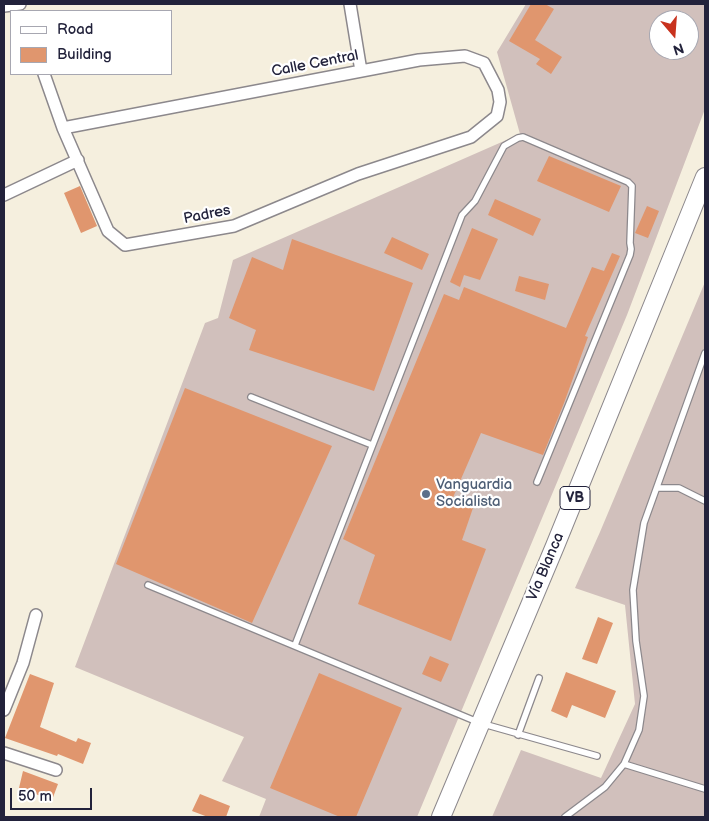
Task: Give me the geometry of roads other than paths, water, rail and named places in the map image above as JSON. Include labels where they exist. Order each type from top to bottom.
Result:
[{"type":"main road","name":"Vía Blanca","points":[[441,817],[555,546],[705,177]]},
{"type":"street","points":[[4,6],[20,4]]},
{"type":"street","points":[[350,4],[361,71]]},
{"type":"street","name":"Calle Central","points":[[63,128],[419,60],[465,56],[484,63],[498,90],[500,102],[497,116],[471,137]]},
{"type":"street","name":"Padres","points":[[44,75],[63,128],[108,231],[125,245],[234,226],[358,174],[471,137]]},
{"type":"street","points":[[4,195],[78,160]]},
{"type":"street","points":[[4,710],[23,663],[36,615]]},
{"type":"street","points":[[4,753],[56,770]]},
{"type":"lane","points":[[294,645],[462,215],[475,201],[504,146],[523,137],[628,182],[632,186],[630,255],[537,482]]},
{"type":"lane","points":[[565,817],[605,787],[624,764],[639,730],[644,696],[636,641],[632,590],[644,523],[705,352]]},
{"type":"lane","points":[[250,397],[372,446]]},
{"type":"lane","points":[[657,488],[679,488],[705,501]]},
{"type":"lane","points":[[148,585],[480,723],[597,756]]},
{"type":"lane","points":[[518,734],[539,678]]},
{"type":"lane","points":[[624,764],[705,789]]},
{"type":"place","name":"Vanguardia Socialista","points":[[426,494]]}]
